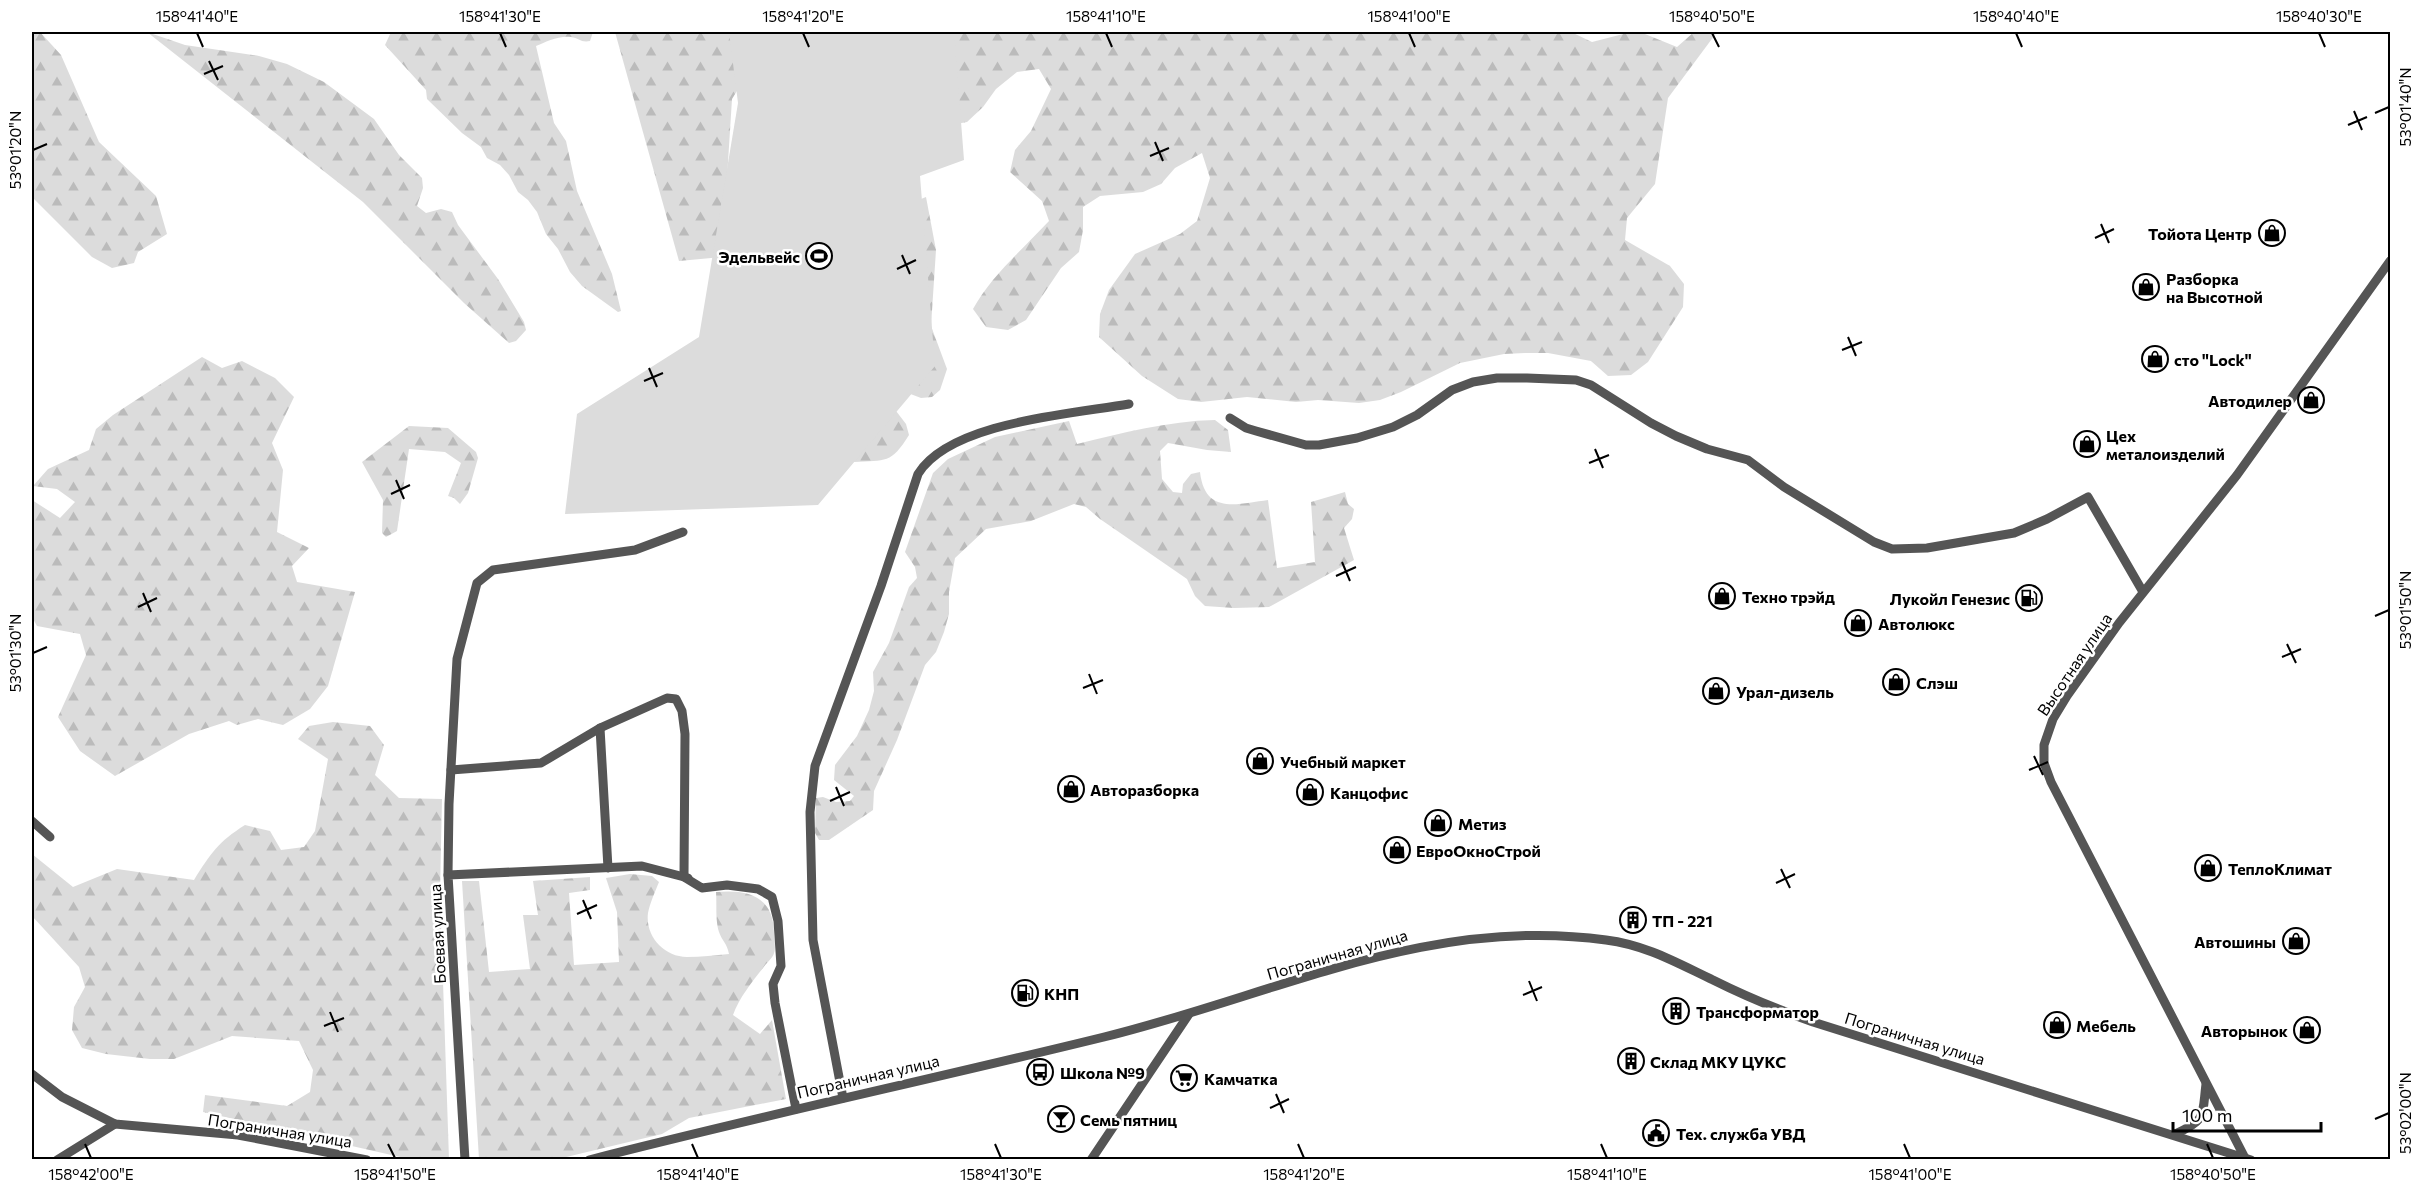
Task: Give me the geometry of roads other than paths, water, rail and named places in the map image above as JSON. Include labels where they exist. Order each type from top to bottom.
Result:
[{"type":"street","name":"Высотная улица","points":[[2248,1159],[2206,1084],[2066,813],[2047,774],[2044,741],[2053,719],[2087,667],[2143,592],[2237,476],[2391,261]]},
{"type":"street","points":[[1230,418],[1256,431],[1306,445],[1319,445],[1357,438],[1393,427],[1417,415],[1452,390],[1473,382],[1517,378],[1576,380],[1591,385],[1676,436],[1707,449],[1748,460],[1784,487],[1874,542],[1892,549],[1927,548],[2014,532],[2048,519],[2088,497],[2143,592]]},
{"type":"street","points":[[843,1098],[813,940],[810,812],[815,766],[881,586],[918,474],[937,453],[983,432],[1019,423],[1129,404]]},
{"type":"street","points":[[448,875],[457,659],[477,583],[493,570],[635,550],[683,532]]},
{"type":"street","points":[[451,770],[541,763],[600,728],[667,698],[676,699],[682,711],[685,734],[686,877]]},
{"type":"street","points":[[600,728],[608,868]]},
{"type":"street","points":[[32,821],[50,837]]},
{"type":"street","name":"Боевая улица","points":[[465,1160],[448,875],[642,866],[686,877],[702,888],[727,885],[758,889],[772,897],[778,921],[781,966],[773,984],[774,993],[796,1109]]},
{"type":"street","name":"Пограничная улица","points":[[589,1160],[1106,1037],[1189,1014],[1366,958],[1478,937],[1521,935],[1606,940],[1663,954],[1721,984],[1813,1022],[2175,1134],[2248,1159]]},
{"type":"street","points":[[1091,1160],[1189,1014]]},
{"type":"street","points":[[32,1074],[62,1098],[115,1124]]},
{"type":"street","points":[[2175,1134],[2193,1126],[2200,1119],[2206,1084]]},
{"type":"street","points":[[57,1160],[115,1124]]},
{"type":"street","name":"Пограничная улица","points":[[115,1124],[238,1135],[367,1160]]},
{"type":"place","name":"Тойота Центр","points":[[2272,233]]},
{"type":"place","name":"Эдельвейс","points":[[819,256]]},
{"type":"place","name":"Разборка на Высотной","points":[[2146,287]]},
{"type":"place","name":"сто \"Lock\"","points":[[2155,359]]},
{"type":"place","name":"Автодилер","points":[[2311,400]]},
{"type":"place","name":"Цех металоизделий","points":[[2087,444]]},
{"type":"place","name":"Техно трэйд","points":[[1722,596]]},
{"type":"place","name":"Лукойл Генезис","points":[[2029,598]]},
{"type":"place","name":"Автолюкс","points":[[1858,623]]},
{"type":"place","name":"Слэш","points":[[1896,682]]},
{"type":"place","name":"Урал-дизель","points":[[1716,691]]},
{"type":"place","name":"Учебный маркет","points":[[1260,761]]},
{"type":"place","name":"Авторазборка","points":[[1071,789]]},
{"type":"place","name":"Канцофис","points":[[1310,792]]},
{"type":"place","name":"Метиз","points":[[1438,823]]},
{"type":"place","name":"ЕвроОкноСтрой","points":[[1397,850]]},
{"type":"place","name":"ТеплоКлимат","points":[[2208,868]]},
{"type":"place","name":"ТП - 221","points":[[1633,920]]},
{"type":"place","name":"Автошины","points":[[2296,941]]},
{"type":"place","name":"КНП","points":[[1025,993]]},
{"type":"place","name":"Трансформатор","points":[[1676,1011]]},
{"type":"place","name":"Мебель","points":[[2057,1025]]},
{"type":"place","name":"Авторынок","points":[[2307,1030]]},
{"type":"place","name":"Склад МКУ ЦУКС","points":[[1631,1061]]},
{"type":"place","name":"Школа №9","points":[[1040,1072]]},
{"type":"place","name":"Камчатка","points":[[1184,1078]]},
{"type":"place","name":"Семь пятниц","points":[[1061,1119]]},
{"type":"place","name":"Тех. служба УВД","points":[[1656,1133]]}]
